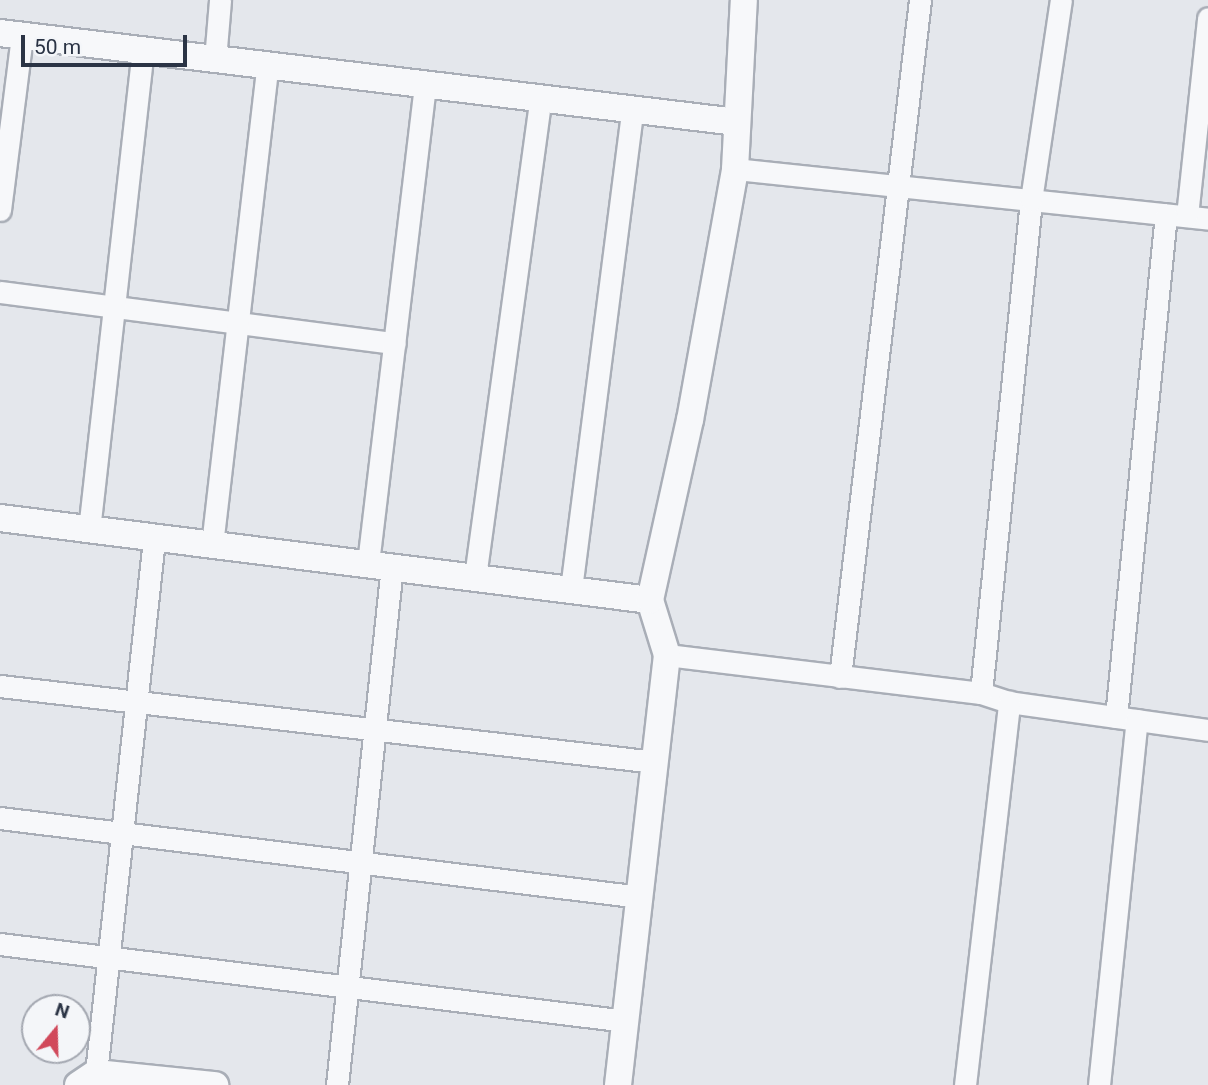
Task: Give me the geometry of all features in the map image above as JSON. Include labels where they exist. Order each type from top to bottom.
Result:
[{"type":"street","points":[[215,60],[220,0]]},
{"type":"street","points":[[618,1085],[667,655],[650,600],[690,420],[734,169],[744,0]]},
{"type":"street","points":[[840,677],[920,0]]},
{"type":"street","points":[[981,693],[1031,200],[1061,0]]},
{"type":"street","points":[[1099,1085],[1126,719],[1187,216],[1208,18]]},
{"type":"street","points":[[0,210],[11,34],[425,87],[736,122]]},
{"type":"street","points":[[89,530],[143,51]]},
{"type":"street","points":[[212,545],[267,67]]},
{"type":"street","points":[[337,1085],[344,985],[362,863],[375,729],[380,564],[395,343],[425,87]]},
{"type":"street","points":[[475,577],[540,100]]},
{"type":"street","points":[[570,589],[632,110]]},
{"type":"street","points":[[734,169],[1187,216]]},
{"type":"street","points":[[0,292],[395,343]]},
{"type":"street","points":[[0,518],[650,600]]},
{"type":"street","points":[[154,539],[107,958],[87,1079],[215,1085]]},
{"type":"street","points":[[667,655],[981,693],[1009,702],[1208,730]]},
{"type":"street","points":[[0,686],[656,762]]},
{"type":"street","points":[[965,1085],[1009,702]]},
{"type":"street","points":[[0,818],[641,897]]},
{"type":"street","points":[[0,944],[626,1021]]}]
